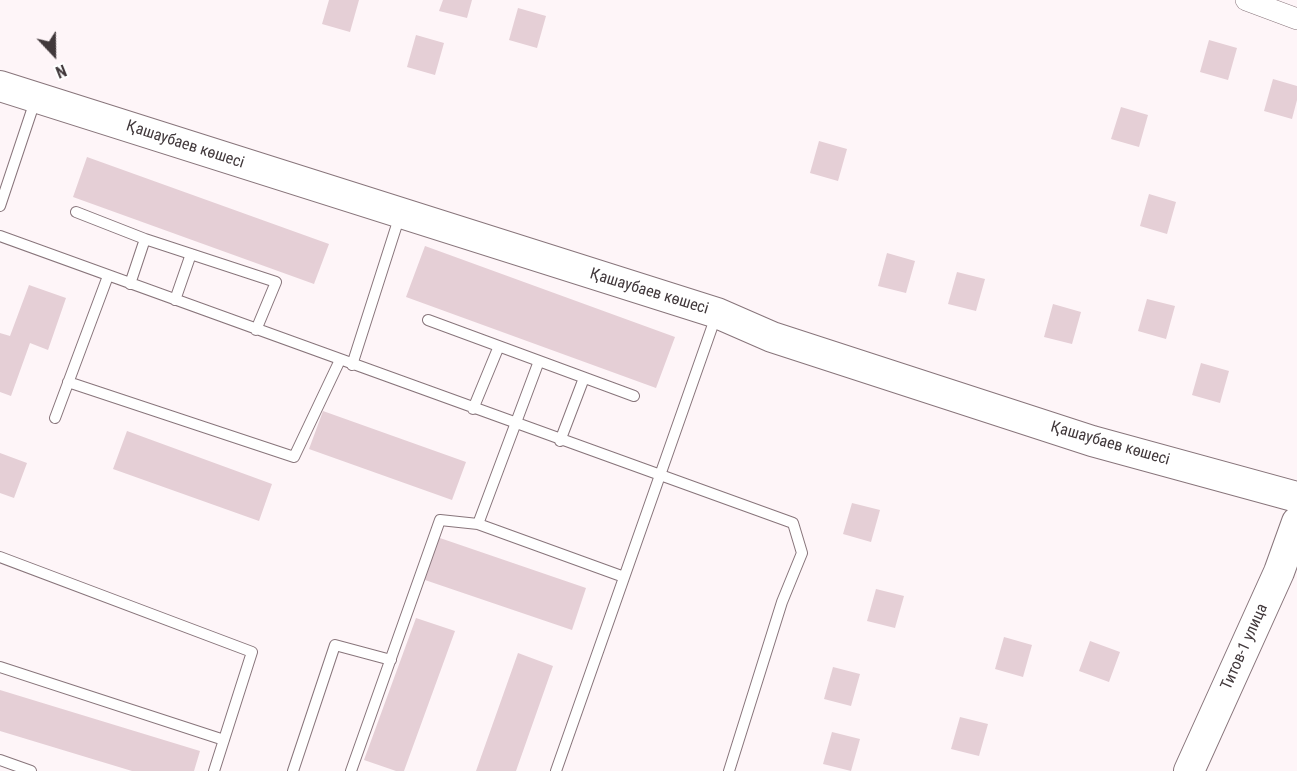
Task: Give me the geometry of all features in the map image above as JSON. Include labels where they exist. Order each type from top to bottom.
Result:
[{"type":"street","points":[[1246,0],[1297,19]]},
{"type":"street","name":"Қашаубаев көшесі","points":[[0,86],[717,313],[772,337],[1092,441],[1297,497]]},
{"type":"street","name":"Титов-1 улица","points":[[1189,771],[1279,572],[1297,522]]},
{"type":"lane","points":[[0,206],[36,98]]},
{"type":"lane","points":[[76,212],[145,239],[276,282],[255,330]]},
{"type":"lane","points":[[352,365],[400,214]]},
{"type":"lane","points":[[0,236],[659,477],[793,523],[802,553],[783,602],[729,771]]},
{"type":"lane","points":[[130,284],[145,239]]},
{"type":"lane","points":[[175,300],[191,254]]},
{"type":"lane","points":[[55,418],[108,276]]},
{"type":"lane","points":[[556,771],[717,313]]},
{"type":"lane","points":[[428,320],[634,396]]},
{"type":"lane","points":[[473,409],[499,346]]},
{"type":"lane","points":[[68,382],[294,458],[340,360]]},
{"type":"lane","points":[[478,524],[514,424],[540,361]]},
{"type":"lane","points":[[560,441],[584,378]]},
{"type":"lane","points":[[351,771],[440,520],[478,524],[624,577]]},
{"type":"lane","points":[[0,557],[252,652],[214,771]]},
{"type":"lane","points":[[293,771],[335,645],[391,660]]},
{"type":"lane","points":[[0,667],[224,740]]},
{"type":"lane","points":[[0,760],[32,771]]},
{"type":"building","points":[[329,0],[359,0],[350,32],[322,24]]},
{"type":"building","points":[[443,0],[472,0],[467,18],[439,11]]},
{"type":"building","points":[[518,8],[546,16],[537,48],[509,40]]},
{"type":"building","points":[[416,35],[444,43],[435,75],[407,67]]},
{"type":"building","points":[[1209,40],[1237,48],[1228,80],[1200,72]]},
{"type":"building","points":[[1273,79],[1297,86],[1297,100],[1292,119],[1264,111]]},
{"type":"building","points":[[1121,107],[1148,115],[1139,147],[1111,139]]},
{"type":"building","points":[[819,141],[847,149],[838,181],[810,173]]},
{"type":"building","points":[[87,157],[329,244],[314,284],[73,197]]},
{"type":"building","points":[[1149,194],[1176,202],[1167,234],[1140,226]]},
{"type":"building","points":[[425,246],[675,337],[656,388],[406,297]]},
{"type":"building","points":[[887,253],[915,261],[906,293],[878,286]]},
{"type":"building","points":[[957,272],[985,279],[976,311],[948,304]]},
{"type":"building","points":[[29,285],[66,298],[48,350],[30,343],[11,396],[0,392],[0,333],[10,336]]},
{"type":"building","points":[[1147,299],[1175,306],[1166,339],[1138,331]]},
{"type":"building","points":[[1053,304],[1081,312],[1072,344],[1044,337]]},
{"type":"building","points":[[1201,363],[1229,371],[1220,403],[1192,395]]},
{"type":"building","points":[[323,411],[466,462],[452,500],[309,449]]},
{"type":"building","points":[[127,431],[272,484],[259,521],[113,469]]},
{"type":"building","points":[[0,453],[27,463],[14,498],[0,493]]},
{"type":"building","points":[[852,503],[880,510],[871,542],[843,534]]},
{"type":"building","points":[[437,537],[586,588],[572,630],[422,579]]},
{"type":"building","points":[[876,589],[904,596],[895,628],[867,621]]},
{"type":"building","points":[[416,618],[455,631],[404,771],[396,771],[364,760]]},
{"type":"building","points":[[1004,637],[1032,645],[1023,677],[995,669]]},
{"type":"building","points":[[1090,641],[1120,652],[1109,682],[1079,671]]},
{"type":"building","points":[[518,653],[553,666],[516,771],[476,771]]},
{"type":"building","points":[[833,667],[860,674],[851,706],[824,699]]},
{"type":"building","points":[[0,690],[200,751],[194,771],[132,771],[0,731]]},
{"type":"building","points":[[960,717],[988,724],[979,756],[951,749]]},
{"type":"building","points":[[832,732],[860,739],[851,771],[823,764]]}]
